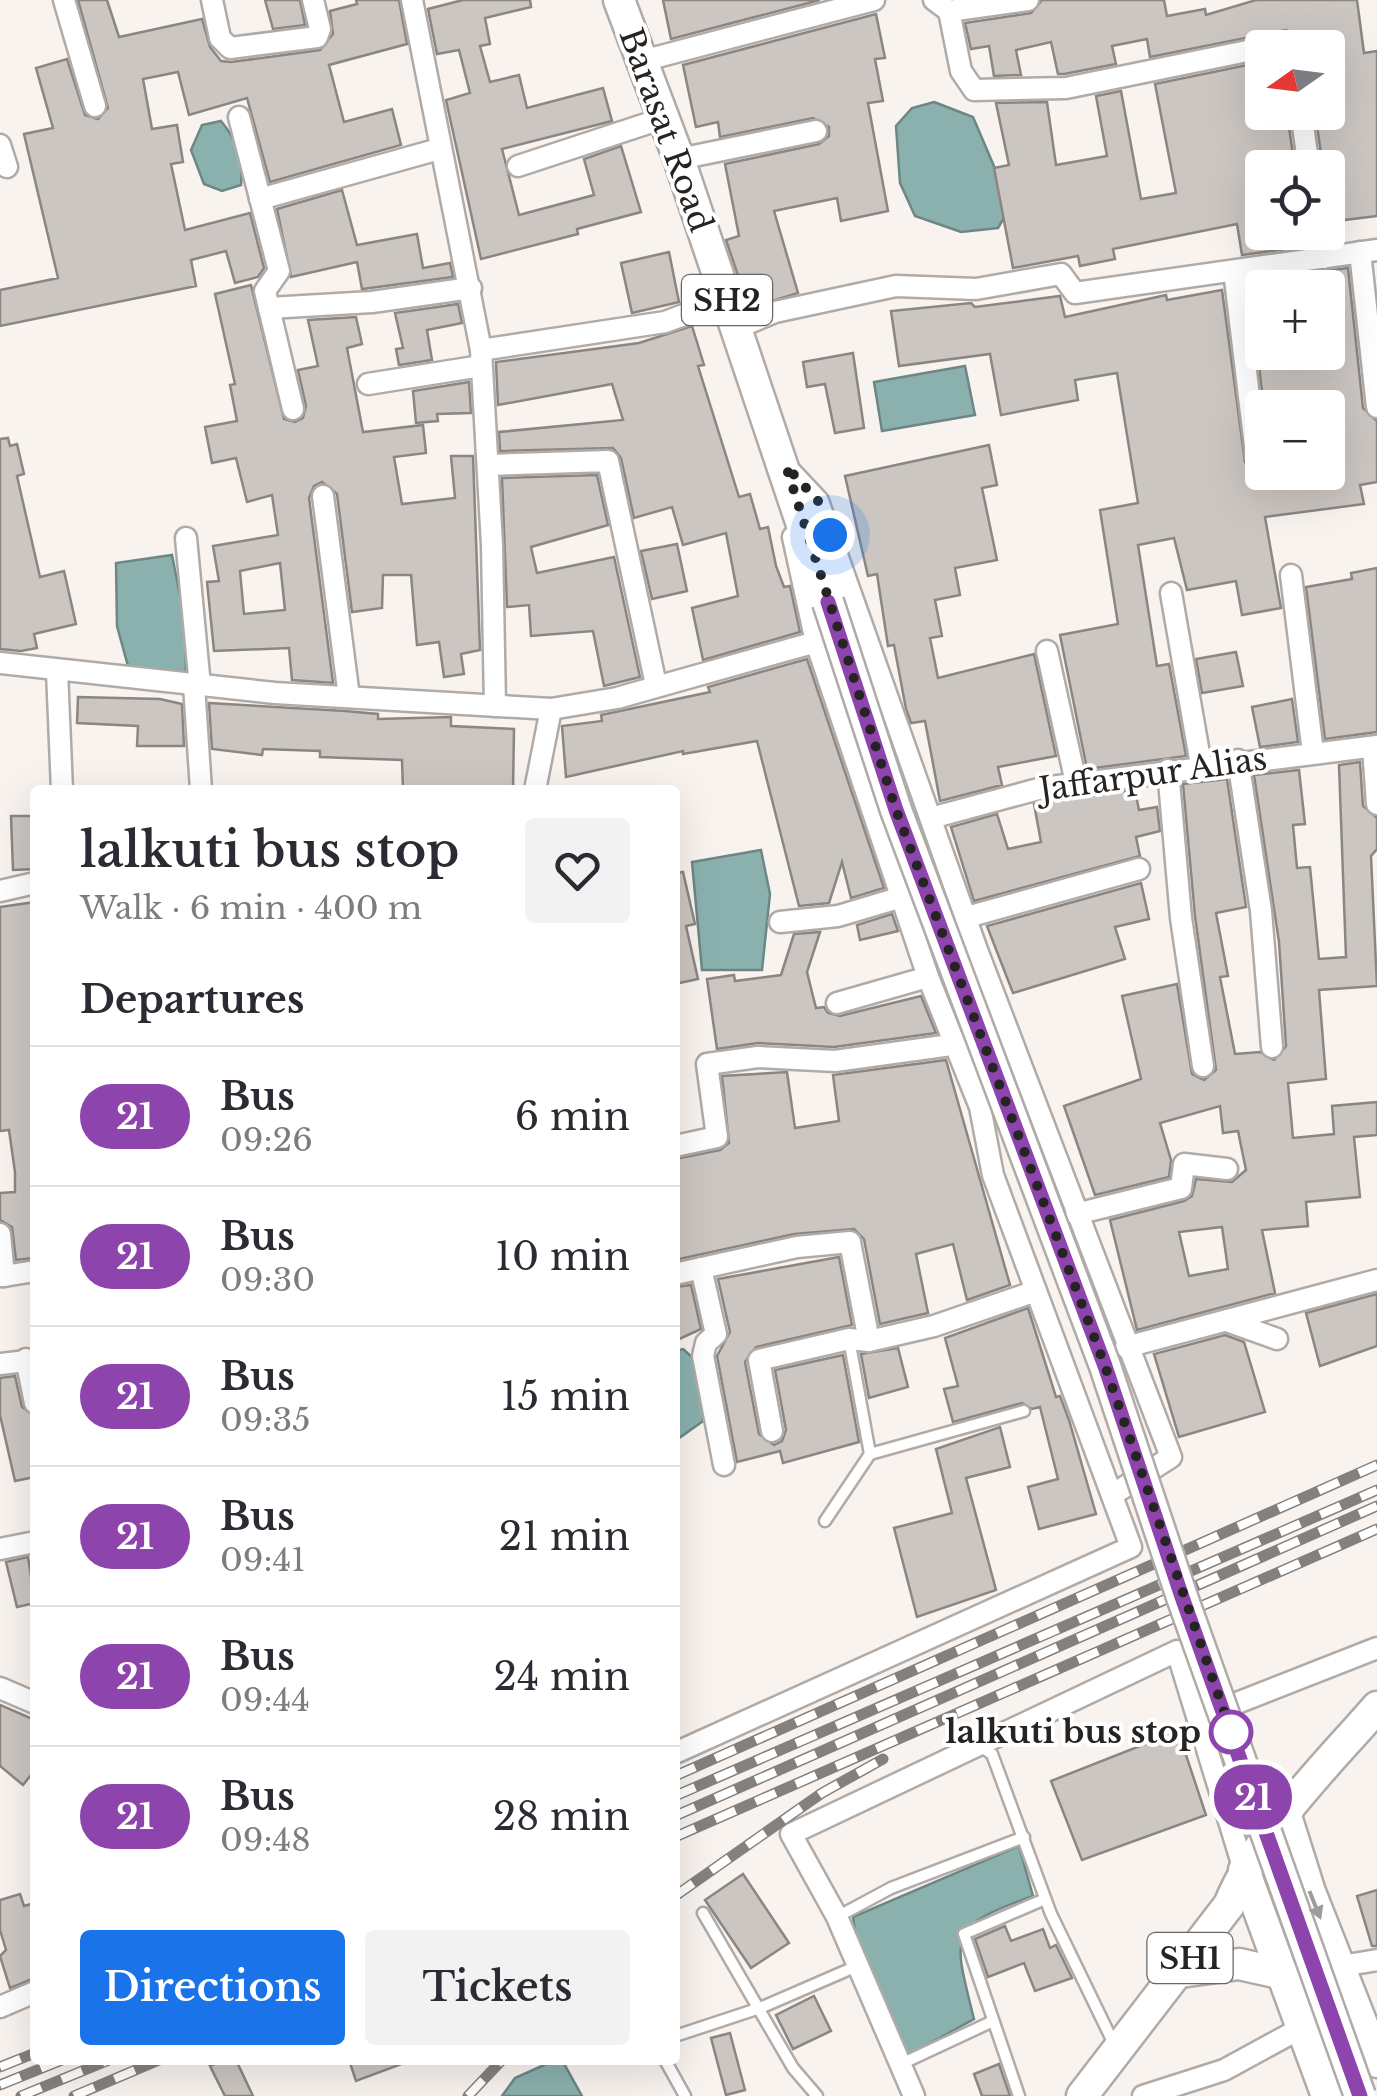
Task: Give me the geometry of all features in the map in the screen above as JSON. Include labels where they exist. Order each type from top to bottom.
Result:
[{"type":"main road","name":"Barasat Road","points":[[618,0],[679,159],[786,466],[896,810],[1105,1366],[1182,1597],[1360,2096]]},
{"type":"main road","name":"SH1","points":[[1082,2096],[1229,1905],[1244,1870],[1285,1813],[1377,1707]]},
{"type":"main road","points":[[1285,1813],[1310,1892],[1377,2062]]},
{"type":"main road","points":[[1244,1870],[1327,2096]]},
{"type":"main road","points":[[1180,1972],[1239,1964],[1284,1974]]},
{"type":"street","points":[[64,0],[95,106]]},
{"type":"street","points":[[212,0],[220,38],[230,48],[316,37],[320,29],[313,0]]},
{"type":"street","points":[[412,0],[439,150],[472,288],[481,358],[488,465],[494,706]]},
{"type":"street","points":[[642,61],[874,0]]},
{"type":"street","points":[[1028,0],[942,5],[960,71],[974,90],[1066,88],[1245,52]]},
{"type":"street","points":[[238,117],[279,270],[266,287],[293,409]]},
{"type":"street","points":[[518,166],[664,118]]},
{"type":"street","points":[[679,159],[816,131]]},
{"type":"street","points":[[0,146],[7,167]]},
{"type":"street","points":[[260,198],[439,150]]},
{"type":"street","points":[[1322,250],[1324,258]]},
{"type":"street","points":[[737,328],[775,312],[896,286],[976,289],[1061,274],[1075,294],[1369,251],[1377,407]]},
{"type":"street","points":[[1234,270],[1248,390]]},
{"type":"street","points":[[269,308],[372,302],[472,288]]},
{"type":"street","points":[[368,384],[665,322],[727,299]]},
{"type":"street","points":[[488,465],[608,461],[656,685]]},
{"type":"street","points":[[680,1751],[1131,1548],[993,1175],[980,1107],[928,977],[816,642],[791,528],[786,466]]},
{"type":"street","points":[[786,466],[818,501],[966,917],[1171,1458],[1112,1495]]},
{"type":"street","points":[[322,496],[349,697]]},
{"type":"street","points":[[186,538],[201,785]]},
{"type":"street","points":[[1291,574],[1313,754]]},
{"type":"street","points":[[1171,592],[1201,765]]},
{"type":"street","points":[[0,663],[197,685],[551,709],[617,698],[816,642]]},
{"type":"street","points":[[1047,651],[1076,784]]},
{"type":"street","points":[[57,671],[62,785]]},
{"type":"street","points":[[536,785],[551,709]]},
{"type":"street","points":[[1375,746],[1377,804]]},
{"type":"street","name":"Jaffarpur Alias","points":[[931,818],[1042,788],[1238,760],[1375,746]]},
{"type":"street","points":[[1238,760],[1261,912],[1272,1047]]},
{"type":"street","points":[[1168,770],[1181,918],[1202,1066]]},
{"type":"street","points":[[966,917],[1139,870]]},
{"type":"street","points":[[0,891],[30,884]]},
{"type":"street","points":[[780,922],[838,916],[902,897]]},
{"type":"street","points":[[837,1003],[928,977]]},
{"type":"street","points":[[680,1145],[716,1137],[706,1064],[758,1057],[835,1061],[958,1044]]},
{"type":"street","points":[[1076,1214],[1181,1188],[1184,1164],[1227,1169]]},
{"type":"street","points":[[0,1234],[2,1276],[30,1272]]},
{"type":"street","points":[[680,1273],[797,1247],[850,1242],[859,1340]]},
{"type":"street","points":[[702,1268],[716,1334],[706,1343],[703,1356],[724,1465]]},
{"type":"street","points":[[1126,1347],[1377,1280]]},
{"type":"street","points":[[772,1431],[758,1360],[934,1326],[1036,1291]]},
{"type":"street","points":[[1226,1320],[1278,1338]]},
{"type":"street","points":[[0,1364],[30,1359]]},
{"type":"street","points":[[0,1570],[0,1549],[30,1543]]},
{"type":"street","points":[[1198,1719],[1310,1671],[1377,1648]]},
{"type":"street","points":[[914,2096],[836,1917],[791,1834],[1177,1651],[1244,1870]]},
{"type":"street","points":[[0,1688],[30,1702]]},
{"type":"street","points":[[1340,1966],[1377,1960]]},
{"type":"street","points":[[0,2007],[30,1994]]},
{"type":"street","points":[[1143,2096],[1224,2070],[1303,2027]]},
{"type":"lane","points":[[825,1521],[870,1454],[859,1340]]},
{"type":"lane","points":[[870,1454],[1024,1412]]},
{"type":"lane","points":[[980,1746],[992,1754],[1045,1899],[1118,2053]]},
{"type":"lane","points":[[836,1917],[891,1888],[1024,1837]]},
{"type":"lane","points":[[1018,2096],[964,1934],[1045,1899]]},
{"type":"lane","points":[[703,1912],[793,2068],[817,2096]]},
{"type":"lane","points":[[680,2034],[760,2008],[857,1966]]},
{"type":"lane","points":[[902,2064],[991,2022]]},
{"type":"lane","points":[[668,2065],[685,2096]]},
{"type":"water","points":[[934,102],[973,117],[1011,206],[998,228],[961,232],[915,216],[900,183],[896,126],[912,108]]},
{"type":"water","points":[[221,121],[238,151],[242,176],[241,185],[222,191],[204,184],[191,150],[202,125]]},
{"type":"water","points":[[965,366],[975,415],[882,431],[874,382]]},
{"type":"water","points":[[172,555],[185,621],[186,672],[128,666],[117,626],[116,563]]},
{"type":"water","points":[[761,850],[770,894],[762,970],[702,970],[692,862]]},
{"type":"water","points":[[680,1350],[703,1367],[703,1421],[680,1437]]},
{"type":"water","points":[[1019,1846],[1033,1896],[984,1916],[963,1937],[962,1968],[974,2019],[907,2056],[855,1932],[853,1917]]},
{"type":"water","points":[[544,2065],[565,2065],[582,2096],[502,2096],[515,2078]]},
{"type":"building","points":[[78,0],[107,0],[119,37],[202,19],[210,47],[221,61],[231,62],[320,50],[333,34],[330,11],[357,4],[356,0],[399,0],[407,44],[329,65],[344,122],[392,109],[401,145],[270,182],[247,98],[189,115],[178,72],[143,79],[152,129],[177,125],[183,162],[171,164],[185,230],[250,213],[264,268],[258,277],[235,283],[226,251],[191,260],[196,286],[0,326],[0,290],[58,278],[24,134],[53,128],[36,68],[67,59],[85,115],[98,119],[108,108]]},
{"type":"building","points":[[265,0],[300,0],[305,25],[273,29]]},
{"type":"building","points":[[463,0],[530,0],[531,7],[485,18],[490,44],[480,46],[490,82],[519,75],[527,108],[603,88],[612,121],[502,149],[519,215],[594,195],[584,159],[621,146],[641,212],[577,229],[578,234],[481,259],[446,100],[470,93],[459,50],[437,54],[428,9]]},
{"type":"building","points":[[663,0],[820,0],[671,39]]},
{"type":"building","points":[[1042,0],[1164,0],[1167,16],[1205,9],[1206,15],[1256,0],[1357,0],[1364,53],[1377,51],[1377,216],[1345,220],[1345,150],[1320,150],[1318,130],[1345,130],[1345,30],[1245,30],[1245,38],[1150,57],[1147,39],[1112,46],[1116,64],[1064,74],[1058,74],[1051,42],[1016,50],[1021,75],[994,76],[989,46],[971,49],[965,23],[1031,13]]},
{"type":"building","points":[[876,14],[885,58],[875,59],[883,101],[868,103],[888,211],[841,221],[837,198],[774,211],[798,293],[749,308],[726,240],[739,236],[725,164],[819,144],[829,136],[829,127],[813,118],[720,137],[718,122],[696,127],[683,65]]},
{"type":"building","points":[[1245,65],[1245,130],[1289,130],[1292,150],[1245,150],[1245,250],[1279,250],[1242,255],[1237,224],[1113,249],[1115,259],[1080,266],[1078,256],[1013,268],[994,168],[1009,165],[996,103],[1047,102],[1056,165],[1107,156],[1096,96],[1121,91],[1141,199],[1176,193],[1155,84]]},
{"type":"building","points":[[342,190],[357,245],[417,234],[423,268],[450,263],[453,277],[362,289],[357,262],[291,277],[277,209]]},
{"type":"building","points":[[669,252],[679,302],[632,313],[621,263]]},
{"type":"building","points":[[1348,268],[1363,408],[1377,421],[1377,482],[1360,485],[1364,504],[1265,517],[1281,608],[1242,615],[1236,581],[1187,590],[1174,538],[1138,545],[1157,666],[1169,664],[1186,756],[1087,769],[1060,635],[1118,624],[1100,510],[1138,503],[1117,373],[1075,380],[1078,400],[1001,415],[990,354],[899,366],[891,311],[971,303],[975,307],[1060,296],[1065,317],[1166,295],[1167,300],[1222,290],[1245,462],[1245,490],[1345,490],[1345,390],[1262,390],[1259,370],[1345,370],[1345,270],[1334,270]]},
{"type":"building","points":[[251,285],[284,419],[295,422],[303,418],[306,406],[298,370],[318,366],[308,320],[356,317],[362,344],[347,348],[363,432],[423,425],[426,453],[394,457],[402,504],[455,498],[451,456],[473,456],[480,650],[461,654],[464,674],[444,677],[439,642],[417,645],[411,575],[383,575],[382,608],[352,612],[337,494],[322,482],[314,486],[309,498],[333,683],[292,680],[289,648],[214,651],[207,582],[219,581],[213,546],[278,535],[272,495],[247,502],[236,458],[212,463],[205,427],[237,421],[230,385],[235,384],[215,294]],"holes":[[[280,563],[285,610],[244,614],[240,571]]]},
{"type":"building","points":[[458,304],[462,323],[427,330],[432,360],[399,365],[396,349],[403,348],[395,313]]},
{"type":"building","points":[[692,326],[704,365],[698,366],[739,497],[750,494],[760,529],[768,527],[776,566],[784,587],[790,586],[800,632],[703,660],[692,608],[738,596],[726,533],[683,545],[672,507],[634,518],[621,458],[613,448],[500,451],[499,432],[623,420],[612,384],[498,405],[496,362],[639,343]]},
{"type":"building","points":[[853,353],[864,428],[835,433],[825,384],[807,387],[803,362]]},
{"type":"building","points":[[469,382],[471,413],[437,414],[438,421],[416,423],[413,391]]},
{"type":"building","points":[[8,438],[10,446],[17,444],[24,474],[17,476],[40,577],[64,571],[76,624],[34,634],[37,648],[21,651],[0,649],[0,439]]},
{"type":"building","points":[[989,445],[997,485],[982,488],[997,560],[955,568],[960,595],[935,600],[942,636],[930,638],[938,678],[1034,654],[1056,756],[998,767],[1002,785],[940,801],[925,721],[911,723],[906,709],[894,645],[888,646],[877,574],[868,576],[845,476]]},
{"type":"building","points":[[597,475],[608,525],[531,547],[537,573],[614,557],[640,677],[604,686],[593,631],[531,636],[529,605],[507,607],[502,478]]},
{"type":"building","points":[[677,544],[687,591],[652,599],[641,551]]},
{"type":"building","points":[[1377,568],[1377,732],[1325,739],[1306,587],[1352,579],[1351,573]]},
{"type":"building","points":[[1236,652],[1243,686],[1202,693],[1196,659]]},
{"type":"building","points":[[807,659],[884,888],[851,898],[842,862],[829,903],[799,906],[757,741],[683,751],[566,777],[562,726],[602,721],[601,715],[710,692],[708,687]]},
{"type":"building","points":[[78,697],[160,699],[182,704],[184,746],[137,746],[138,726],[77,723]]},
{"type":"building","points":[[1292,699],[1298,742],[1260,747],[1252,707]]},
{"type":"building","points":[[209,703],[378,714],[378,719],[451,717],[451,726],[514,729],[513,785],[403,785],[402,760],[320,757],[320,751],[263,749],[262,755],[212,749]]},
{"type":"building","points":[[1360,762],[1363,806],[1377,818],[1377,849],[1371,856],[1377,986],[1319,990],[1326,1079],[1288,1083],[1293,1138],[1334,1134],[1332,1106],[1377,1102],[1377,1135],[1354,1137],[1360,1197],[1306,1202],[1308,1226],[1262,1230],[1275,1293],[1137,1330],[1110,1220],[1184,1201],[1192,1196],[1196,1179],[1232,1182],[1246,1170],[1238,1131],[1223,1133],[1220,1106],[1160,1123],[1171,1160],[1169,1177],[1095,1195],[1064,1106],[1141,1079],[1122,996],[1177,984],[1192,1074],[1204,1080],[1216,1070],[1195,916],[1183,784],[1227,779],[1246,907],[1216,913],[1228,976],[1220,977],[1235,1054],[1260,1052],[1274,1060],[1286,1046],[1279,942],[1254,775],[1299,770],[1305,824],[1293,825],[1297,868],[1310,867],[1319,959],[1346,957],[1339,765]],"holes":[[[1222,1227],[1228,1269],[1189,1276],[1179,1232]]]},
{"type":"building","points":[[1135,790],[1139,810],[1157,807],[1160,831],[1136,837],[1140,856],[974,901],[951,827],[997,814],[1008,849],[1041,842],[1034,804]]},
{"type":"building","points":[[11,816],[30,816],[30,869],[13,870]]},
{"type":"building","points":[[680,872],[695,924],[686,926],[698,979],[680,983]]},
{"type":"building","points":[[1141,883],[1149,919],[1115,927],[1125,959],[1013,993],[987,926]]},
{"type":"building","points":[[30,903],[30,1259],[16,1260],[12,1227],[0,1220],[0,1193],[15,1192],[15,1172],[9,1130],[0,1131],[0,907]]},
{"type":"building","points":[[892,914],[898,931],[860,940],[857,925]]},
{"type":"building","points":[[820,932],[807,972],[816,1008],[824,1007],[828,1013],[840,1016],[921,996],[936,1033],[834,1047],[758,1043],[717,1049],[707,979],[734,975],[735,981],[781,975],[794,934]]},
{"type":"building","points":[[946,1060],[1010,1285],[967,1300],[953,1244],[916,1254],[928,1313],[880,1324],[864,1239],[854,1229],[794,1234],[680,1259],[680,1158],[720,1150],[729,1143],[722,1076],[787,1072],[795,1128],[839,1121],[833,1075]]},
{"type":"building","points":[[839,1257],[852,1325],[756,1347],[745,1362],[759,1434],[774,1445],[782,1441],[786,1430],[775,1370],[843,1355],[859,1442],[783,1463],[780,1451],[737,1462],[717,1356],[730,1332],[718,1279]]},
{"type":"building","points":[[691,1285],[701,1329],[680,1339],[680,1286]]},
{"type":"building","points":[[1377,1294],[1377,1346],[1320,1366],[1306,1313]]},
{"type":"building","points":[[1028,1308],[1056,1397],[1060,1396],[1069,1420],[1096,1514],[1039,1529],[1028,1487],[1058,1479],[1040,1407],[1032,1409],[1022,1403],[953,1422],[944,1389],[958,1386],[945,1338]]},
{"type":"building","points":[[1225,1335],[1244,1342],[1265,1412],[1179,1437],[1154,1354]]},
{"type":"building","points":[[898,1348],[908,1387],[869,1398],[861,1354]]},
{"type":"building","points":[[15,1376],[22,1407],[30,1413],[30,1478],[15,1481],[0,1415],[0,1378]]},
{"type":"building","points":[[1000,1427],[1010,1467],[966,1478],[996,1590],[917,1617],[894,1528],[952,1513],[936,1449]]},
{"type":"building","points":[[28,1557],[30,1604],[17,1607],[6,1562]]},
{"type":"building","points":[[0,1705],[30,1718],[30,1776],[23,1785],[0,1766]]},
{"type":"building","points":[[1178,1731],[1206,1815],[1082,1860],[1051,1781]]},
{"type":"building","points":[[743,1874],[789,1943],[751,1968],[705,1900]]},
{"type":"building","points":[[1377,1890],[1377,1946],[1372,1946],[1357,1896]]},
{"type":"building","points":[[20,1894],[24,1906],[30,1904],[30,1980],[10,1988],[0,1956],[6,1950],[0,1930],[0,1900]]},
{"type":"building","points":[[1005,1926],[1011,1941],[1043,1929],[1050,1948],[1056,1945],[1072,1978],[1035,1991],[1024,1963],[988,1977],[975,1939]]},
{"type":"building","points":[[814,1996],[831,2031],[793,2049],[776,2015]]},
{"type":"building","points":[[730,2033],[745,2090],[726,2095],[711,2038]]},
{"type":"building","points":[[999,2064],[1010,2096],[982,2096],[974,2074]]},
{"type":"building","points":[[238,2065],[253,2096],[225,2096],[210,2066]]},
{"type":"building","points":[[351,2065],[399,2065],[356,2081]]},
{"type":"railway","points":[[680,1774],[1377,1465]]},
{"type":"railway","points":[[680,1794],[1377,1490]]},
{"type":"railway","points":[[680,1814],[1377,1506]]},
{"type":"railway","points":[[680,1835],[1377,1529]]},
{"type":"railway","points":[[680,1892],[822,1793],[883,1759]]},
{"type":"railway","points":[[0,2067],[30,2055]]},
{"type":"railway","points":[[0,2085],[50,2065]]},
{"type":"railway","points":[[21,2096],[97,2065]]},
{"type":"railway","points":[[74,2096],[147,2065]]},
{"type":"railway","points":[[468,2096],[497,2065]]},
{"type":"bus line","name":"21","points":[[828,602],[896,810],[1105,1366],[1182,1597],[1360,2096]]},
{"type":"place","name":"lalkuti bus stop","points":[[1231,1732]]},
{"type":"route","points":[[830,535],[818,501],[786,466],[896,810],[1105,1366],[1231,1732]]}]
